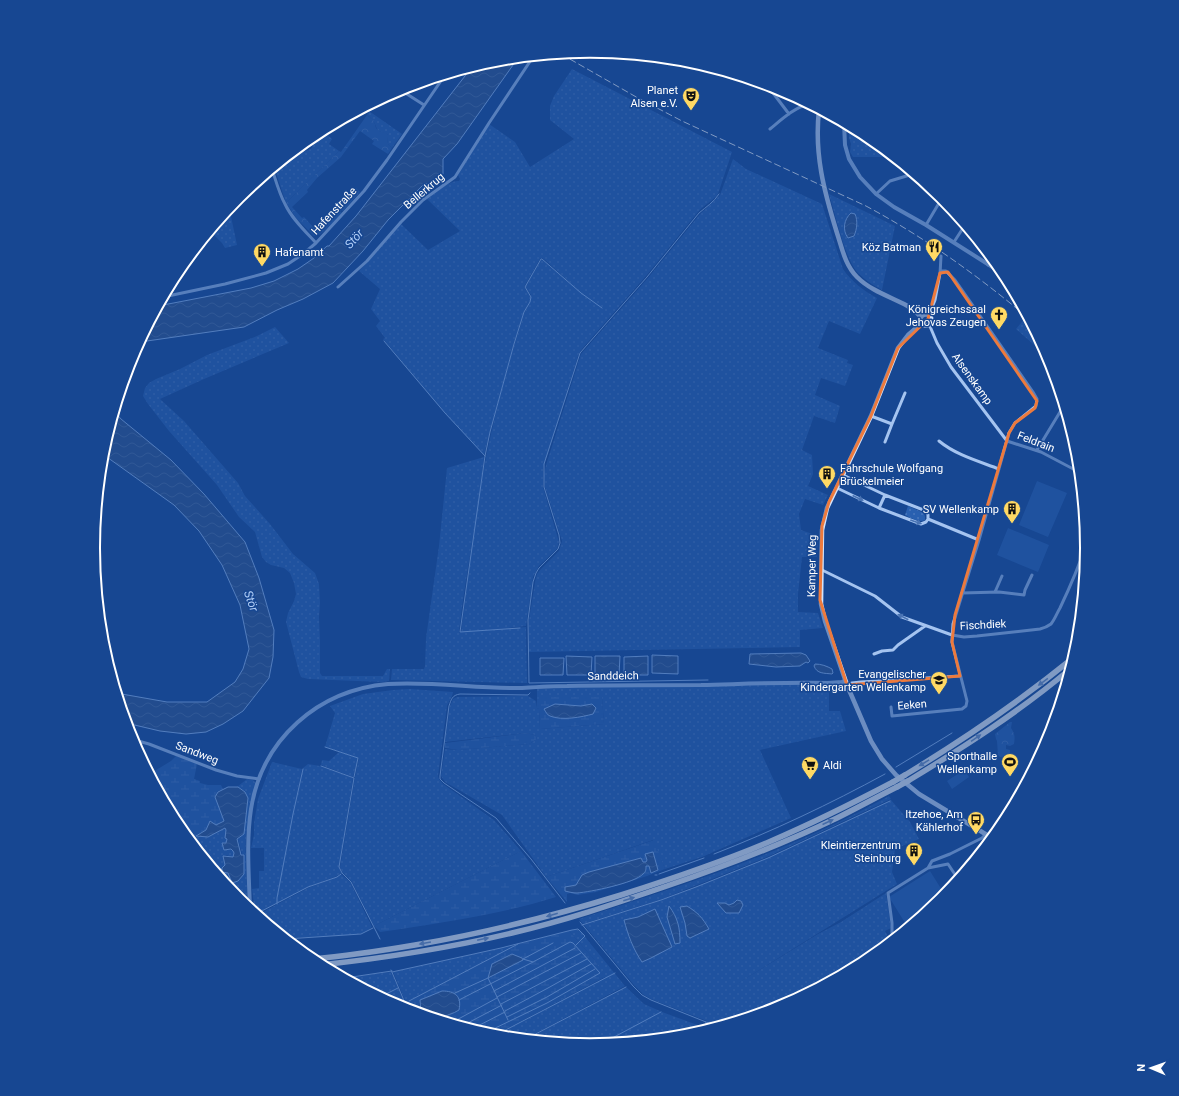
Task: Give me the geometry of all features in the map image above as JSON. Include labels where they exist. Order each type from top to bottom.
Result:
[{"type":"highway","points":[[322,958],[357,955],[480,933],[524,923],[596,902],[698,869],[771,841],[835,812],[905,775],[948,749],[1003,711],[1065,664]]},
{"type":"highway","points":[[331,964],[440,948],[513,933],[605,906],[713,870],[836,818],[908,781],[991,729],[1063,675]]},
{"type":"main road","points":[[819,116],[818,133],[821,179],[845,259],[856,276],[868,286],[904,304],[921,316]]},
{"type":"main road","points":[[925,314],[929,315],[932,320],[929,324],[922,324],[920,320],[921,316],[925,314]]},
{"type":"main road","name":"Kamper Weg","points":[[922,324],[908,335],[898,348],[871,416],[827,508],[823,521],[820,600],[846,683],[871,742],[882,759],[896,775],[927,800],[986,834]]},
{"type":"street","name":"Bellerkrug","points":[[338,287],[367,261],[401,222],[423,200],[455,177],[529,62]]},
{"type":"street","name":"Hafenstraße","points":[[170,296],[225,284],[273,271],[292,262],[316,243],[349,209],[371,183],[439,82]]},
{"type":"street","points":[[407,93],[424,105]]},
{"type":"street","points":[[774,94],[789,114]]},
{"type":"street","points":[[770,129],[789,114],[801,107]]},
{"type":"street","points":[[844,130],[845,146],[849,159],[860,177],[876,194],[894,207],[954,242],[988,265]]},
{"type":"street","points":[[274,174],[286,207],[293,218],[316,243]]},
{"type":"street","points":[[876,194],[890,181],[908,176]]},
{"type":"street","points":[[926,225],[938,204]]},
{"type":"street","points":[[954,242],[961,229]]},
{"type":"street","points":[[929,315],[935,300],[940,273],[941,256]]},
{"type":"street","points":[[940,273],[945,271],[948,272],[955,280],[1037,399],[1035,408],[1013,425],[1009,433],[979,540],[953,624],[952,642],[960,676]]},
{"type":"street","name":"Alsenskamp","points":[[929,324],[939,347],[951,367],[1007,441]]},
{"type":"street","points":[[885,442],[905,393]]},
{"type":"street","points":[[1037,450],[1060,412]]},
{"type":"street","points":[[871,416],[892,424]]},
{"type":"street","points":[[939,441],[947,448],[957,453],[998,469]]},
{"type":"street","name":"Feldrain","points":[[1007,441],[1037,450],[1073,469]]},
{"type":"street","points":[[843,475],[885,495],[926,511],[928,520]]},
{"type":"street","points":[[837,488],[880,508],[921,524],[928,520]]},
{"type":"street","points":[[880,508],[885,495]]},
{"type":"street","points":[[928,520],[979,540]]},
{"type":"street","name":"Fischdiek","points":[[821,569],[876,596],[899,616],[952,635],[977,636],[1047,627],[1054,619],[1066,596],[1079,565]]},
{"type":"street","points":[[962,593],[995,592],[1024,595],[1032,575]]},
{"type":"street","points":[[995,592],[1002,576]]},
{"type":"street","points":[[874,654],[882,651],[894,650],[898,645],[925,626]]},
{"type":"street","name":"Sanddeich","points":[[259,779],[266,763],[277,745],[289,730],[305,716],[326,702],[345,693],[365,687],[408,683],[513,688],[567,686],[852,683],[960,676]]},
{"type":"street","name":"Eeken","points":[[891,708],[892,716],[962,709],[965,707],[967,701],[960,676]]},
{"type":"street","name":"Sandweg","points":[[139,741],[216,770],[237,776],[259,779]]},
{"type":"street","points":[[250,900],[248,853],[249,829],[251,809],[259,779]]},
{"type":"street","points":[[928,868],[932,861],[950,854],[982,838],[986,834]]},
{"type":"street","points":[[892,933],[888,893],[928,868],[948,864],[955,874]]},
{"type":"highlighted area","points":[[948,272],[1037,401],[1035,408],[1015,423],[1009,433],[955,615],[952,642],[960,676],[847,685],[820,600],[822,526],[829,502],[871,416],[898,348],[928,319],[940,273]]},
{"type":"green space","points":[[572,69],[732,152],[718,194],[698,212],[646,276],[581,350],[578,356],[543,468],[543,487],[559,542],[557,549],[539,566],[533,577],[526,626],[478,631],[526,627],[527,683],[391,680],[392,669],[424,669],[426,638],[439,546],[447,468],[484,457],[478,504],[498,403],[524,314],[530,302],[524,312],[514,343],[484,455],[445,413],[383,339],[385,338],[376,326],[380,321],[371,309],[380,289],[359,271],[401,224],[428,250],[460,231],[427,199],[447,185],[455,181],[459,181],[460,179],[458,175],[489,124],[515,142],[530,167],[574,139],[550,120],[550,106],[554,96]],"holes":[[[542,258],[581,293],[543,260],[541,260],[525,287],[531,297],[524,287]],[[475,523],[461,633],[459,632],[463,600]]]},
{"type":"green space","points":[[369,111],[402,134],[392,148],[388,144],[388,135],[380,132],[371,118],[367,115]]},
{"type":"green space","points":[[367,115],[374,121],[376,128],[379,131],[388,135],[388,144],[392,148],[388,154],[372,144],[374,141],[360,131],[341,157],[317,178],[307,190],[308,192],[292,207],[314,228],[322,226],[356,188],[360,192],[343,211],[340,211],[342,213],[329,227],[318,235],[314,236],[297,219],[286,203],[339,151],[341,152]]},
{"type":"green space","points":[[849,133],[885,157],[853,157],[850,152],[851,144]]},
{"type":"green space","points":[[327,135],[332,139],[329,144],[339,151],[286,203],[276,172],[300,153],[311,149],[314,143]]},
{"type":"green space","points":[[733,159],[746,169],[822,204],[843,269],[858,285],[877,298],[860,334],[829,321],[818,348],[848,360],[847,363],[853,365],[845,386],[821,378],[815,395],[840,406],[835,423],[814,416],[802,450],[812,455],[813,474],[808,486],[828,495],[823,505],[805,499],[799,514],[801,530],[818,536],[817,557],[802,557],[798,594],[798,612],[818,613],[823,628],[800,630],[800,647],[529,652],[529,620],[537,574],[559,551],[562,541],[545,487],[544,475],[581,354],[648,278],[700,214],[720,195]]},
{"type":"green space","points":[[829,194],[895,226],[882,290],[857,272],[848,257]]},
{"type":"green space","points":[[231,215],[237,245],[225,248],[213,234]]},
{"type":"green space","points":[[1023,320],[1036,346],[1016,329]]},
{"type":"green space","points":[[275,327],[289,343],[160,399],[184,421],[238,483],[245,496],[270,524],[293,554],[315,573],[319,584],[320,673],[322,676],[383,676],[387,669],[390,669],[389,681],[308,679],[301,677],[286,622],[296,594],[290,573],[284,568],[271,565],[266,562],[262,557],[255,532],[239,517],[217,485],[169,431],[143,396],[145,388],[149,383],[156,379],[207,355],[257,336]]},
{"type":"green space","points":[[1037,481],[1067,493],[1048,537],[1019,525]]},
{"type":"green space","points":[[908,506],[924,513],[925,520],[918,521],[905,515]]},
{"type":"green space","points":[[1008,528],[1049,545],[1038,572],[997,555]]},
{"type":"green space","points":[[816,684],[843,686],[845,690],[829,692],[829,711],[840,711],[846,731],[760,750],[791,818],[702,857],[665,869],[653,840],[546,877],[502,815],[445,782],[441,776],[445,749],[458,750],[529,744],[537,739],[535,735],[525,733],[445,742],[450,706],[453,699],[457,697],[528,696],[536,701],[537,708],[539,709],[540,729],[604,724],[602,697],[537,697],[537,689]]},
{"type":"green space","points":[[410,689],[453,692],[447,706],[438,776],[439,779],[443,784],[494,820],[521,851],[374,926],[352,882],[342,872],[340,867],[359,758],[325,747],[335,713],[330,706],[363,694]]},
{"type":"green space","points":[[537,697],[602,697],[604,724],[540,729]]},
{"type":"green space","points":[[1012,722],[1011,728],[1015,739],[1014,744],[1010,746],[1006,745],[1006,749],[1010,750],[1010,756],[1000,757],[998,755],[995,734]]},
{"type":"green space","points":[[525,733],[535,735],[537,739],[529,744],[458,750],[445,748],[445,743]]},
{"type":"green space","points":[[339,752],[358,758],[353,777],[321,765],[322,760],[329,761]]},
{"type":"green space","points":[[176,756],[197,764],[194,779],[200,781],[200,783],[208,785],[221,785],[223,789],[218,791],[215,797],[224,820],[216,825],[210,821],[206,830],[194,837],[165,793],[154,772],[171,761]]},
{"type":"green space","points":[[272,762],[302,769],[293,814],[303,768],[308,764],[320,766],[353,778],[339,867],[341,873],[308,887],[261,911],[254,904],[252,889],[259,888],[259,871],[264,871],[264,848],[251,848],[258,799]]},
{"type":"green space","points":[[964,770],[969,777],[952,789],[947,781]]},
{"type":"green space","points":[[247,779],[253,780],[256,783],[246,836],[248,898],[232,883],[238,881],[244,874],[244,855],[242,854],[238,839],[244,834],[248,798],[245,791],[237,787]]},
{"type":"green space","points":[[889,796],[891,799],[767,857],[662,899],[583,924],[579,919],[642,899],[766,854],[834,824]]},
{"type":"green space","points":[[891,800],[910,822],[919,839],[895,849],[892,872],[897,884],[719,995],[818,934],[841,922],[886,893],[891,928],[885,931],[888,937],[834,972],[777,1001],[747,1012],[707,1023],[707,1021],[644,995],[584,925],[668,898],[795,846]],"holes":[[[669,907],[675,914],[675,944]],[[655,909],[660,922],[642,962],[633,947],[624,920],[638,917]]]},
{"type":"green space","points":[[225,828],[225,838],[227,839],[226,842],[222,843],[224,850],[233,851],[233,857],[227,855],[223,856],[225,865],[222,868],[222,872],[228,873],[232,882],[221,871],[201,846],[195,836],[208,837]]},
{"type":"green space","points":[[654,840],[665,869],[596,892],[578,895],[570,893],[567,894],[567,902],[546,877]],"holes":[[[641,858],[643,862],[646,862],[647,860],[658,871],[651,873],[649,866],[646,866],[645,872],[639,877],[611,886],[581,893],[576,893],[565,887],[576,885],[582,875],[589,872]]]},
{"type":"green space","points":[[521,851],[556,897],[513,909],[468,918],[380,932],[374,926]]},
{"type":"green space","points":[[930,871],[941,889],[905,923],[889,897]]},
{"type":"green space","points":[[341,874],[350,882],[372,927],[364,932],[350,935],[292,938],[262,912],[308,888]]},
{"type":"green space","points":[[578,930],[581,932],[625,986],[533,1035],[504,1031],[605,978],[594,959],[569,931]]},
{"type":"green space","points":[[569,931],[594,959],[605,977],[503,1030],[447,1016],[454,1013],[423,999],[420,1000],[420,1007],[410,1004],[409,1001],[519,944]],"holes":[[[511,954],[522,958],[523,960],[488,977],[492,964]]]},
{"type":"green space","points":[[517,945],[409,1001],[410,1004],[406,1002],[393,972]]},
{"type":"green space","points":[[391,972],[398,988],[387,994],[353,977]]},
{"type":"green space","points":[[626,987],[644,1004],[699,1025],[653,1034],[622,1037],[590,1038],[535,1035]]},
{"type":"green space","points":[[398,988],[404,1002],[402,1001],[387,994]]},
{"type":"water","name":"Stör","points":[[514,64],[457,144],[443,159],[443,174],[435,184],[424,184],[388,220],[363,251],[333,283],[244,327],[145,341],[164,305],[251,288],[274,281],[298,269],[314,258],[327,246],[329,246],[356,216],[466,74]]},
{"type":"water","points":[[851,213],[855,214],[857,219],[856,228],[854,236],[848,238],[844,228],[845,221]]},
{"type":"water","name":"Stör","points":[[118,415],[171,460],[204,494],[245,542],[259,578],[274,630],[273,657],[269,678],[243,711],[223,724],[206,732],[186,734],[160,731],[133,725],[122,694],[167,702],[207,702],[235,682],[243,669],[249,649],[240,605],[222,565],[199,531],[174,505],[108,458]]},
{"type":"water","points":[[801,653],[806,655],[810,661],[800,666],[776,667],[749,664],[750,654]]},
{"type":"water","points":[[652,655],[678,656],[678,674],[652,673]]},
{"type":"water","points":[[566,656],[592,657],[591,675],[567,675]]},
{"type":"water","points":[[595,656],[620,656],[619,675],[595,675]]},
{"type":"water","points":[[648,656],[648,675],[624,675],[624,657]]},
{"type":"water","points":[[540,658],[564,658],[563,675],[540,675]]},
{"type":"water","points":[[815,664],[832,669],[833,673],[819,672],[815,669]]},
{"type":"water","points":[[555,704],[581,706],[592,704],[596,708],[593,714],[560,718],[549,716],[544,709]]},
{"type":"water","points":[[228,787],[238,787],[245,792],[248,798],[244,834],[237,839],[241,855],[244,855],[244,874],[238,881],[232,883],[228,873],[222,872],[222,868],[225,865],[223,856],[233,857],[234,853],[231,849],[224,850],[222,843],[226,843],[227,839],[225,838],[225,828],[208,837],[196,836],[206,830],[210,821],[216,825],[224,821],[215,797],[218,792]]},
{"type":"water","points":[[653,852],[658,870],[651,873],[649,866],[646,866],[643,874],[622,884],[576,893],[565,891],[565,887],[576,885],[582,875],[641,858],[643,862],[646,862],[647,860],[645,854]]},
{"type":"water","points":[[737,900],[741,901],[743,905],[739,913],[726,913],[717,903],[725,903],[729,905]]},
{"type":"water","points":[[669,906],[678,923],[680,943],[675,944],[667,917]]},
{"type":"water","points":[[687,906],[700,916],[709,929],[690,938],[687,936],[680,907]]},
{"type":"water","points":[[655,909],[672,947],[642,962],[631,942],[624,920],[638,917]]},
{"type":"water","points":[[512,954],[522,958],[523,960],[488,978],[492,964]]},
{"type":"water","points":[[442,991],[451,992],[456,995],[460,1005],[459,1010],[446,1016],[421,1008],[420,1000]]},
{"type":"waterway","points":[[708,680],[529,683],[528,620],[533,582],[536,573],[558,549],[560,543],[559,535],[544,487],[544,464],[580,353],[647,277],[699,213],[719,194]]},
{"type":"waterway","points":[[520,628],[460,632],[485,456],[514,344],[524,312],[530,302],[531,297],[525,287],[542,259],[581,293],[602,308]]},
{"type":"waterway","points":[[384,341],[445,413],[485,456]]},
{"type":"waterway","points":[[530,693],[528,695],[460,694],[454,697],[449,706],[440,779],[496,818],[531,859],[565,903]]},
{"type":"waterway","points":[[896,767],[952,733]]},
{"type":"waterway","points":[[325,747],[358,758],[354,777]]},
{"type":"waterway","points":[[321,766],[354,778],[339,867],[342,873],[351,882],[380,939]]},
{"type":"waterway","points":[[277,904],[293,814],[303,769]]},
{"type":"waterway","points":[[714,854],[801,817],[885,774]]},
{"type":"waterway","points":[[582,925],[661,900],[696,887],[768,858],[890,801]]},
{"type":"waterway","points":[[659,874],[704,858]]},
{"type":"waterway","points":[[261,911],[308,887],[337,877],[341,874]]},
{"type":"waterway","points":[[580,922],[642,995],[706,1022],[706,1024]]},
{"type":"waterway","points":[[293,939],[361,934],[373,928]]},
{"type":"waterway","points":[[392,972],[578,929],[585,936],[575,946]]},
{"type":"waterway","points":[[459,1000],[570,942],[573,943],[600,973],[547,1003],[494,1029]]},
{"type":"waterway","points":[[533,962],[523,959],[553,943]]},
{"type":"waterway","points":[[409,1001],[518,944]]},
{"type":"waterway","points":[[494,991],[575,948]]},
{"type":"waterway","points":[[497,997],[581,953]]},
{"type":"waterway","points":[[501,1004],[587,959]]},
{"type":"waterway","points":[[505,1011],[591,964]]},
{"type":"waterway","points":[[507,1017],[547,997],[595,969]]},
{"type":"waterway","points":[[391,970],[405,1002]]},
{"type":"waterway","points":[[353,977],[392,971]]},
{"type":"waterway","points":[[504,1031],[615,973]]},
{"type":"waterway","points":[[455,993],[488,978],[508,1020]]},
{"type":"waterway","points":[[534,1035],[626,987]]},
{"type":"waterway","points":[[387,994],[398,988]]},
{"type":"waterway","points":[[458,1019],[497,998]]},
{"type":"waterway","points":[[469,1022],[502,1005]]},
{"type":"waterway","points":[[479,1025],[505,1012]]},
{"type":"waterway","points":[[614,1037],[661,1012]]},
{"type":"railway","points":[[569,59],[682,121],[866,206],[888,218],[950,257],[1017,309]]},
{"type":"place","name":"Planet Alsen e.V.","points":[[691,111]]},
{"type":"place","name":"Köz Batman","points":[[934,262]]},
{"type":"place","name":"Hafenamt","points":[[262,267]]},
{"type":"place","name":"Königreichssaal Jehovas Zeugen","points":[[999,330]]},
{"type":"place","name":"Fahrschule Wolfgang Brückelmeier","points":[[827,489]]},
{"type":"place","name":"SV Wellenkamp","points":[[1012,524]]},
{"type":"place","name":"Evangelischer Kindergarten Wellenkamp","points":[[939,695]]},
{"type":"place","name":"Sporthalle Wellenkamp","points":[[1010,777]]},
{"type":"place","name":"Aldi","points":[[810,780]]},
{"type":"place","name":"Itzehoe, Am Kählerhof","points":[[976,835]]},
{"type":"place","name":"Kleintierzentrum Steinburg","points":[[914,866]]}]
